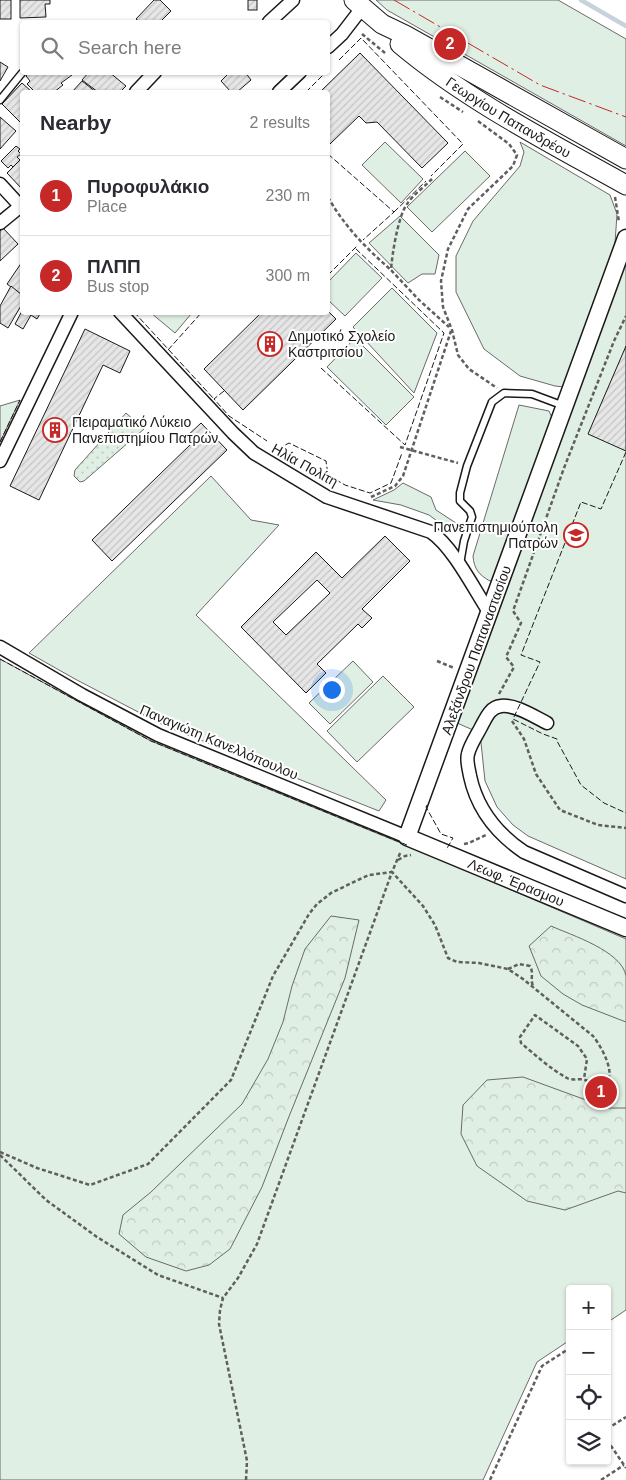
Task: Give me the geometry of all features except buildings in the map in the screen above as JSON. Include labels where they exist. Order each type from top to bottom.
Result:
[{"type":"main road","points":[[358,4],[382,24]]},
{"type":"main road","name":"Γεωργίου Παπανδρέου","points":[[382,24],[406,35],[626,159]]},
{"type":"main road","name":"Γεωργίου Παπανδρέου","points":[[382,24],[409,51],[463,90],[530,131],[626,185]]},
{"type":"street","points":[[271,20],[293,0]]},
{"type":"street","points":[[330,45],[342,34],[358,4]]},
{"type":"street","points":[[138,90],[152,75]]},
{"type":"street","points":[[281,90],[297,75]]},
{"type":"street","points":[[0,184],[20,204]]},
{"type":"street","points":[[0,222],[20,207]]},
{"type":"street","name":"Αλεξάνδρου Παπαναστασίου","points":[[407,837],[626,238]]},
{"type":"street","points":[[0,461],[71,315]]},
{"type":"street","name":"Ηλία Πολίτη","points":[[123,315],[254,454],[327,497],[431,532],[449,548],[490,612]]},
{"type":"street","name":"Παναγιώτη Κανελλόπουλου","points":[[0,647],[82,695],[158,735],[407,837]]},
{"type":"street","points":[[547,723],[519,709],[501,706],[488,712],[467,754],[468,767],[476,799],[486,816],[509,842],[524,852],[626,896]]},
{"type":"street","name":"Λεωφ. Έρασμου","points":[[407,837],[626,928]]},
{"type":"lane","points":[[0,100],[20,75]]},
{"type":"lane","points":[[460,566],[464,541],[472,517],[470,511],[460,501],[460,493],[467,466],[492,402],[504,393],[532,394],[565,406]]},
{"type":"path","points":[[446,101],[468,115]]},
{"type":"path","points":[[476,120],[509,144],[518,155],[513,166],[468,209],[448,249],[441,281],[443,307],[452,330],[458,355],[469,369],[504,393]]},
{"type":"path","points":[[391,270],[394,249],[406,205],[432,179]]},
{"type":"path","points":[[330,200],[344,223],[355,236],[452,330]]},
{"type":"path","points":[[488,712],[514,667],[506,657],[521,623],[513,611],[564,468],[614,341],[626,316]]},
{"type":"path","points":[[367,499],[394,486],[403,476],[452,330]]},
{"type":"path","points":[[400,447],[467,466]]},
{"type":"path","points":[[437,661],[458,669]]},
{"type":"path","points":[[501,706],[524,739],[536,774],[560,810],[598,824],[626,828]]},
{"type":"path","points":[[457,844],[469,843],[495,833],[503,835]]},
{"type":"path","points":[[246,1480],[247,1461],[219,1324],[223,1298],[238,1278],[257,1244],[392,872],[407,837]]},
{"type":"path","points":[[392,872],[426,910],[435,925],[448,958],[457,962],[479,963],[508,969],[586,1029],[601,1045],[610,1067],[609,1076],[606,1082],[595,1084],[584,1079],[568,1080],[521,1043],[520,1038],[535,1015],[578,1046],[587,1059],[584,1079]]},
{"type":"path","points":[[0,1154],[90,1185],[148,1164],[231,1080],[273,976],[309,914],[317,904],[331,893],[369,875],[392,872]]},
{"type":"path","points":[[508,969],[519,964],[530,966],[533,972],[533,987]]},
{"type":"path","points":[[0,1154],[46,1200],[97,1237],[158,1275],[223,1298]]},
{"type":"path","points":[[490,1480],[542,1366],[566,1351]]},
{"type":"path","points":[[611,1427],[626,1417]]},
{"type":"path","points":[[601,1480],[625,1466],[611,1446]]},
{"type":"green space","points":[[376,0],[558,0],[626,39],[626,146],[387,10]]},
{"type":"green space","points":[[385,142],[423,179],[401,203],[362,165]]},
{"type":"green space","points":[[520,142],[610,195],[617,214],[615,243],[564,387],[520,376],[484,349],[456,292],[456,256],[473,221],[520,166],[524,152]]},
{"type":"green space","points":[[465,151],[490,176],[432,232],[407,207]]},
{"type":"green space","points":[[400,216],[439,255],[435,274],[422,274],[408,283],[369,243]]},
{"type":"green space","points":[[356,253],[382,278],[345,316],[330,302],[330,280]]},
{"type":"green space","name":"Πανεπιστημιούπολη Πατρών","points":[[626,260],[626,879],[528,836],[513,825],[497,807],[485,781],[480,733],[457,723]]},
{"type":"green space","points":[[392,288],[437,333],[414,393],[353,327]]},
{"type":"green space","points":[[153,315],[190,315],[175,333]]},
{"type":"green space","points":[[355,338],[414,397],[386,425],[327,367]]},
{"type":"green space","points":[[20,400],[0,442],[0,406]]},
{"type":"green space","points":[[519,405],[549,411],[553,420],[496,577],[490,581],[478,571],[473,556]]},
{"type":"green space","points":[[126,413],[144,429],[84,481],[80,482],[74,476],[75,470]]},
{"type":"green space","points":[[211,476],[251,520],[279,525],[196,615],[386,800],[379,811],[165,726],[29,653]]},
{"type":"green space","points":[[403,483],[431,497],[436,510],[459,525],[453,533],[429,515],[401,505],[373,500],[394,490]]},
{"type":"green space","points":[[0,659],[151,741],[413,848],[626,939],[626,1310],[611,1320],[611,1285],[566,1285],[566,1343],[537,1362],[483,1480],[0,1480]]},
{"type":"green space","points":[[353,661],[373,682],[330,724],[309,703]]},
{"type":"green space","points":[[383,676],[414,707],[357,762],[327,731]]},
{"type":"green space","points":[[331,916],[359,920],[345,978],[262,1187],[230,1249],[209,1265],[186,1271],[146,1257],[119,1234],[123,1215],[151,1192],[242,1104],[268,1059],[283,1022],[292,986],[305,949]]},
{"type":"green space","points":[[551,926],[594,945],[615,959],[622,967],[626,976],[626,1022],[582,1005],[563,994],[541,976],[529,946]]},
{"type":"green space","points":[[523,1077],[608,1108],[626,1108],[626,1193],[618,1191],[565,1210],[527,1201],[477,1166],[461,1134],[463,1105],[487,1080]]},
{"type":"waterway","points":[[581,0],[626,26]]},
{"type":"fence","points":[[339,60],[361,38],[463,144],[431,176]]},
{"type":"fence","points":[[308,90],[323,75]]},
{"type":"fence","points":[[330,156],[394,212],[363,240]]},
{"type":"fence","points":[[394,212],[426,181]]},
{"type":"fence","points":[[330,273],[358,245]]},
{"type":"fence","points":[[321,368],[405,445],[444,333],[355,248]]},
{"type":"fence","points":[[137,315],[214,399]]},
{"type":"fence","points":[[168,350],[199,315]]},
{"type":"fence","points":[[224,391],[214,399],[229,416],[267,441]]},
{"type":"fence","points":[[0,442],[20,400]]},
{"type":"fence","points":[[278,449],[289,443],[326,461],[328,475],[345,485],[370,493],[391,483],[402,453]]},
{"type":"fence","points":[[626,452],[601,509],[581,502],[521,655],[540,662],[513,719],[557,739],[581,785],[604,803],[626,813]]},
{"type":"fence","points":[[0,659],[151,741],[407,845]]},
{"type":"fence","points":[[427,805],[426,807],[441,834],[453,838],[446,850]]},
{"type":"power","points":[[394,0],[540,85],[626,117]]},
{"type":"place","name":"ΠΛΠΠ","points":[[450,44]]},
{"type":"place","name":"Δημοτικό Σχολείο Καστριτσίου","points":[[270,344]]},
{"type":"place","name":"Πειραματικό Λύκειο Πανεπιστημίου Πατρών","points":[[55,430]]},
{"type":"place","name":"Πανεπιστημιούπολη Πατρών","points":[[576,535]]},
{"type":"place","name":"Πυροφυλάκιο","points":[[601,1092]]}]
